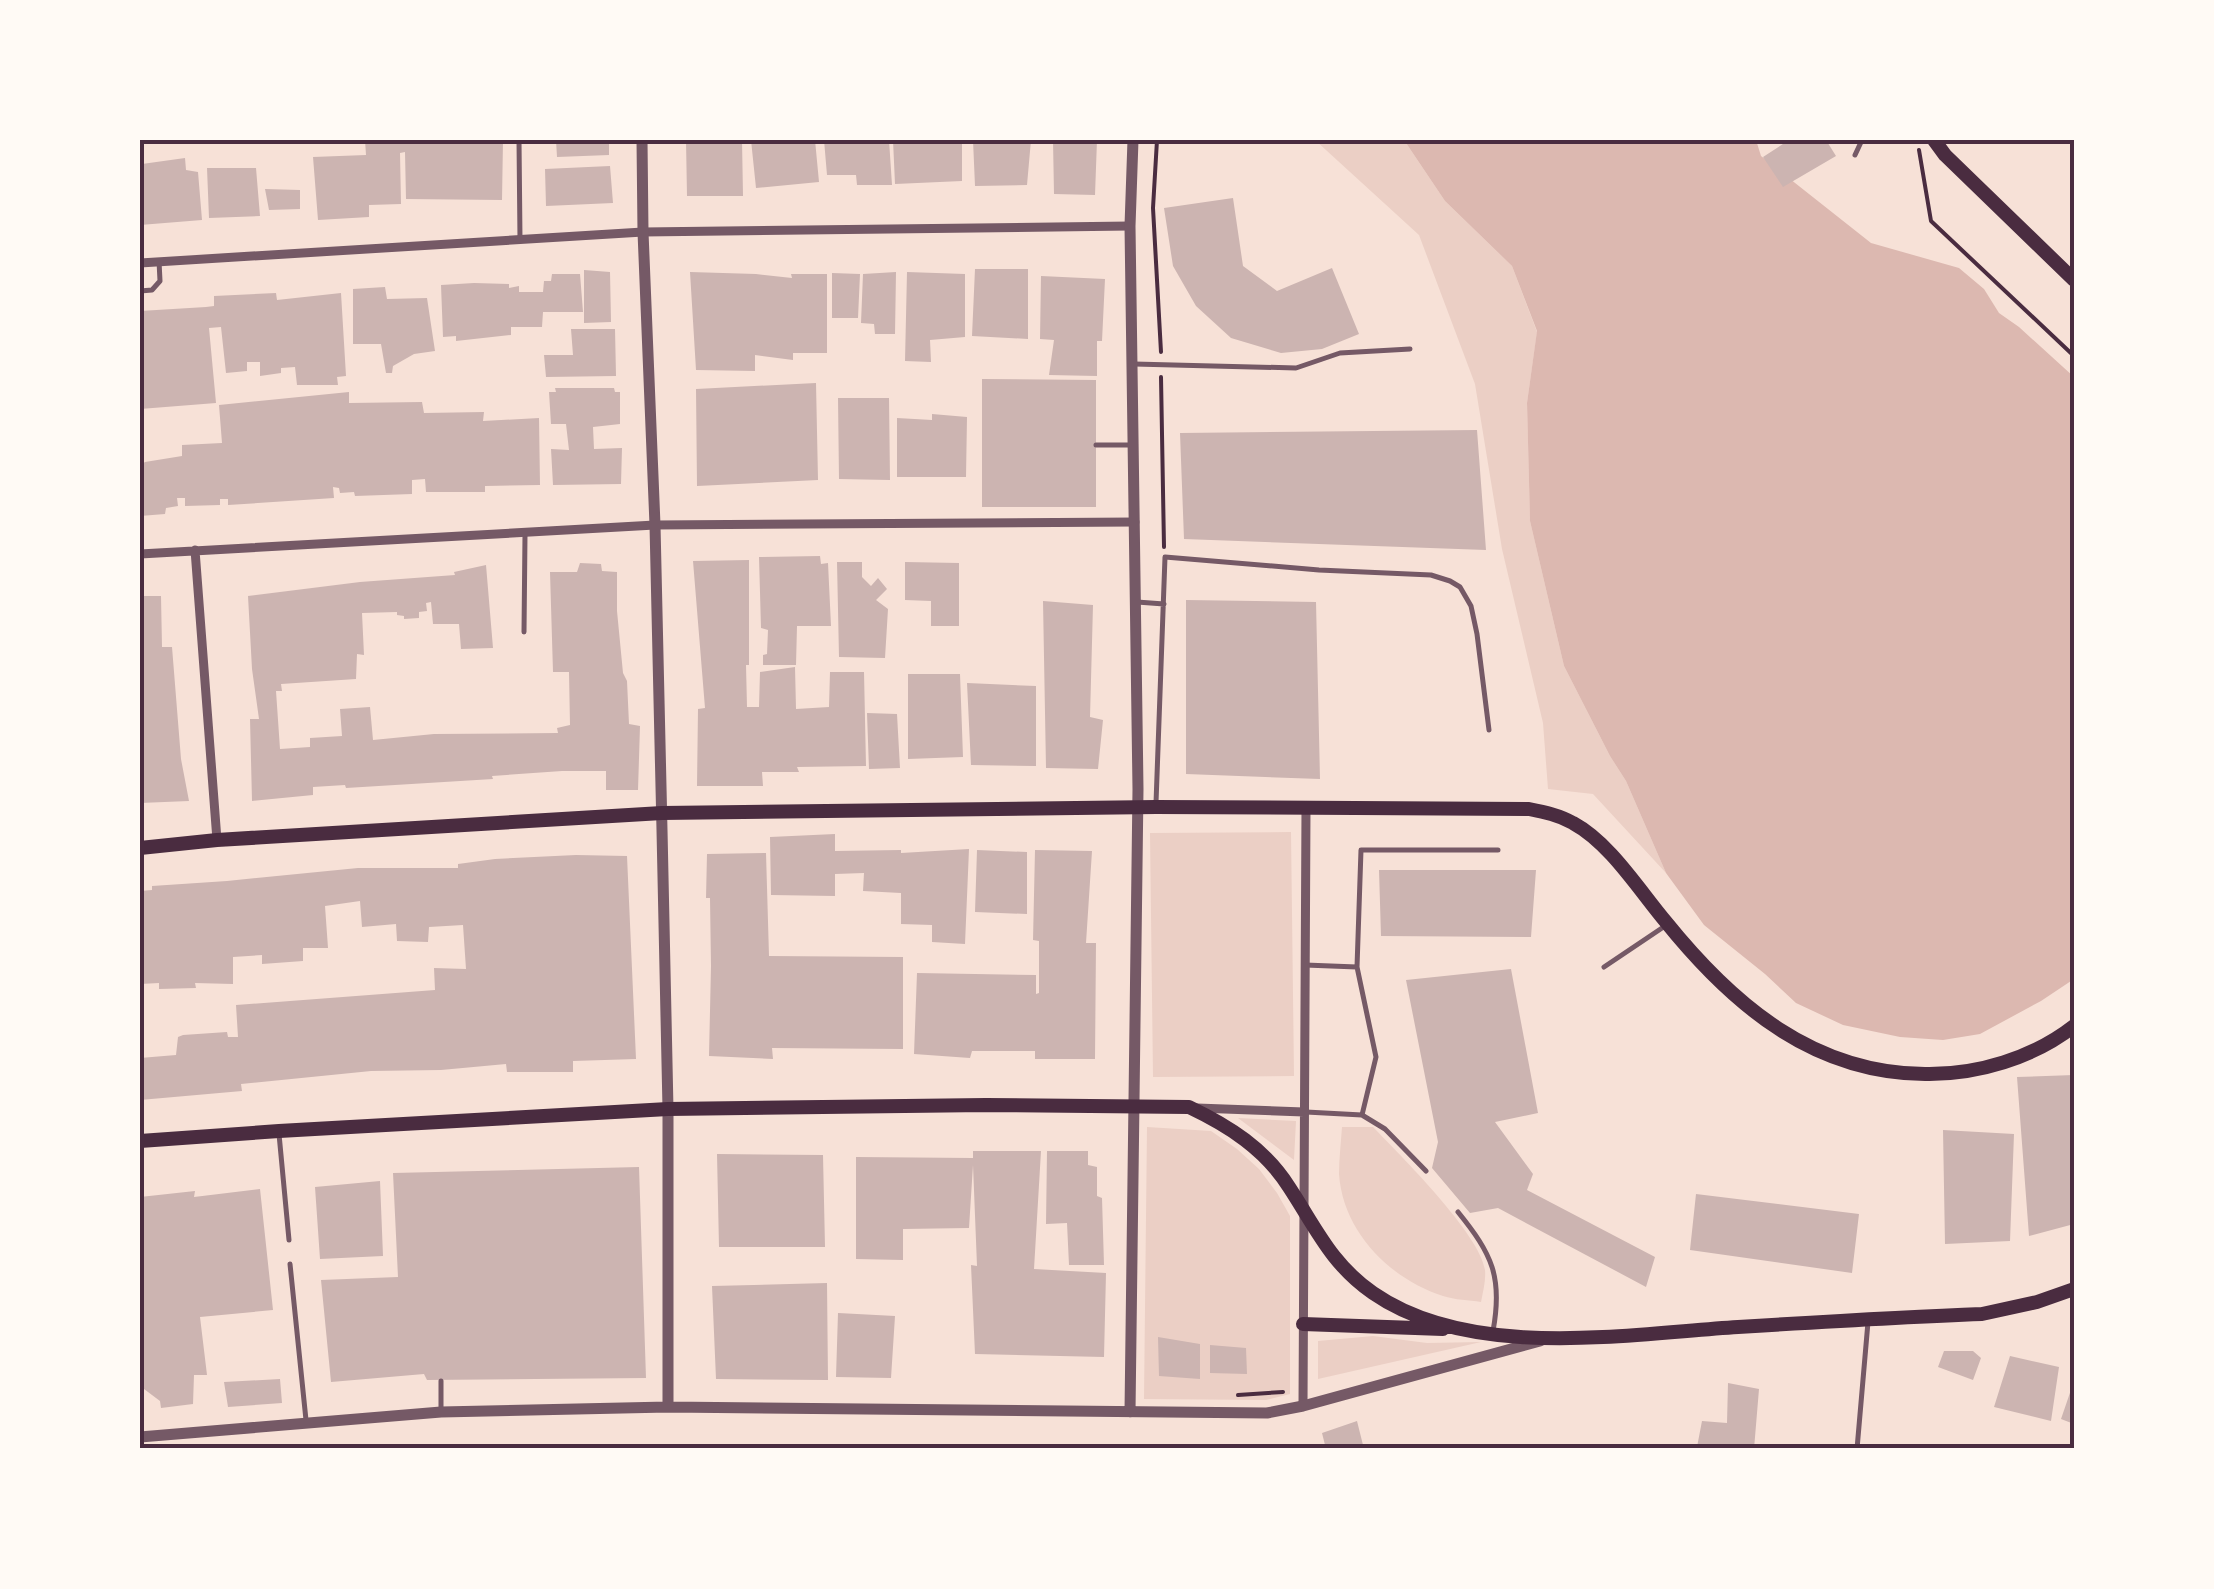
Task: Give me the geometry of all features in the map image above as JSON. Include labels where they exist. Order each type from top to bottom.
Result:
[{"type":"main road","points":[[1934,140],[1945,156],[2074,280]]},
{"type":"main road","points":[[140,848],[662,813],[1156,807],[1530,809],[1558,816],[1594,836],[1712,974],[1776,1029],[1838,1060],[1871,1070],[1905,1074],[1974,1070],[2039,1048],[2074,1026]]},
{"type":"main road","points":[[140,1142],[668,1108],[1189,1107],[1245,1138],[1268,1160],[1288,1185],[1326,1249],[1364,1287],[1409,1312],[1463,1330]]},
{"type":"main road","points":[[1304,1324],[1463,1330],[1548,1339],[1982,1314],[2038,1302],[2074,1289]]},
{"type":"street","points":[[642,140],[662,813],[668,1108],[668,1407]]},
{"type":"street","points":[[1130,1412],[1137,808],[1130,226],[1133,140]]},
{"type":"street","points":[[140,263],[643,232],[1130,226]]},
{"type":"street","points":[[140,554],[656,525],[1135,522]]},
{"type":"street","points":[[195,550],[216,840]]},
{"type":"street","points":[[1303,1406],[1306,808]]},
{"type":"street","points":[[1189,1107],[1304,1112]]},
{"type":"street","points":[[140,1438],[441,1412],[668,1407],[1267,1412],[1303,1406],[1548,1339]]},
{"type":"lane","points":[[520,140],[520,240]]},
{"type":"lane","points":[[1855,155],[1862,140]]},
{"type":"lane","points":[[140,291],[152,290],[160,281],[159,262]]},
{"type":"lane","points":[[1134,364],[1296,368],[1340,352],[1410,349]]},
{"type":"lane","points":[[1096,445],[1134,446]]},
{"type":"lane","points":[[524,632],[525,532]]},
{"type":"lane","points":[[1156,807],[1164,557],[1430,575],[1450,580],[1471,606],[1489,730]]},
{"type":"lane","points":[[1137,602],[1164,604]]},
{"type":"lane","points":[[1362,1115],[1376,1057],[1357,967],[1361,850],[1498,850]]},
{"type":"lane","points":[[1604,968],[1667,924]]},
{"type":"lane","points":[[1305,965],[1357,967]]},
{"type":"lane","points":[[1304,1112],[1362,1115],[1385,1130],[1426,1171]]},
{"type":"lane","points":[[279,1131],[288,1240]]},
{"type":"lane","points":[[1458,1212],[1480,1239],[1494,1269],[1498,1302],[1493,1334]]},
{"type":"lane","points":[[290,1264],[306,1424]]},
{"type":"lane","points":[[1857,1449],[1868,1319]]},
{"type":"lane","points":[[441,1381],[441,1412]]},
{"type":"path","points":[[1156,140],[1153,208],[1161,365],[1164,557]]},
{"type":"path","points":[[1917,140],[1931,221],[2074,356]]},
{"type":"shaded area","points":[[1315,140],[1404,140],[1445,201],[1512,266],[1537,332],[1527,403],[1530,521],[1564,666],[1626,781],[1666,873],[1593,794],[1548,789],[1543,723],[1502,549],[1475,384],[1419,235]]},
{"type":"shaded area","points":[[1404,140],[1756,140],[1761,156],[1871,243],[1959,268],[1984,289],[1999,313],[2074,377],[2074,979],[1980,1034],[1943,1040],[1900,1037],[1843,1025],[1796,1003],[1704,925],[1666,873],[1626,781],[1564,666],[1530,521],[1527,403],[1537,331],[1512,266],[1445,201]]},
{"type":"shaded area","points":[[1291,832],[1294,1076],[1153,1077],[1150,833]]},
{"type":"shaded area","points":[[1238,1118],[1296,1121],[1294,1160]]},
{"type":"shaded area","points":[[1147,1127],[1211,1131],[1259,1169],[1290,1216],[1290,1394],[1266,1400],[1144,1399]]},
{"type":"shaded area","points":[[1342,1127],[1373,1127],[1454,1216],[1480,1255],[1485,1270],[1481,1302],[1448,1297],[1405,1278],[1360,1234],[1342,1195]]},
{"type":"shaded area","points":[[1373,1336],[1427,1343],[1481,1342],[1318,1379],[1318,1341]]},
{"type":"building","points":[[365,140],[503,140],[502,200],[406,199],[405,152],[400,153],[401,204],[369,205],[369,217],[318,220],[313,157],[366,155]]},
{"type":"building","points":[[556,140],[609,140],[609,155],[557,157]]},
{"type":"building","points":[[686,140],[742,140],[743,196],[687,196]]},
{"type":"building","points":[[751,140],[815,140],[819,182],[756,188]]},
{"type":"building","points":[[824,140],[889,140],[892,185],[857,185],[856,175],[827,175]]},
{"type":"building","points":[[893,140],[962,140],[962,181],[895,184]]},
{"type":"building","points":[[973,140],[1031,140],[1027,185],[975,186]]},
{"type":"building","points":[[1053,140],[1097,140],[1095,195],[1054,194]]},
{"type":"building","points":[[1789,140],[1826,140],[1836,156],[1783,187],[1763,157]]},
{"type":"building","points":[[185,158],[186,170],[198,172],[202,220],[140,225],[142,164]]},
{"type":"building","points":[[610,166],[613,203],[546,206],[545,169]]},
{"type":"building","points":[[207,168],[256,168],[260,216],[209,218]]},
{"type":"building","points":[[265,189],[300,190],[300,209],[269,210]]},
{"type":"building","points":[[1233,198],[1243,266],[1277,291],[1332,268],[1359,334],[1322,349],[1281,353],[1231,338],[1196,306],[1173,266],[1164,208]]},
{"type":"building","points":[[975,269],[1028,269],[1028,339],[972,336]]},
{"type":"building","points":[[584,270],[610,272],[611,322],[584,323]]},
{"type":"building","points":[[690,272],[792,278],[791,274],[827,274],[827,353],[793,353],[793,360],[755,355],[755,371],[696,370]]},
{"type":"building","points":[[896,272],[895,334],[875,334],[874,324],[861,323],[863,274]]},
{"type":"building","points":[[907,272],[965,274],[965,337],[930,340],[931,362],[905,361]]},
{"type":"building","points":[[832,273],[860,274],[858,318],[832,318]]},
{"type":"building","points":[[552,274],[580,274],[583,312],[543,312],[542,327],[511,327],[511,335],[456,341],[456,336],[443,337],[441,285],[509,284],[509,288],[519,286],[519,292],[543,292],[544,281],[551,281]]},
{"type":"building","points":[[1041,276],[1105,279],[1097,376],[1049,375],[1054,340],[1040,339]]},
{"type":"building","points":[[385,287],[387,299],[427,298],[435,351],[414,354],[393,366],[392,373],[386,373],[381,344],[353,344],[353,289]]},
{"type":"building","points":[[276,293],[277,300],[341,293],[346,376],[337,377],[338,385],[297,385],[295,367],[260,376],[260,362],[247,362],[247,371],[226,373],[221,327],[209,328],[216,403],[140,409],[140,311],[214,306],[214,296]]},
{"type":"building","points":[[571,329],[615,329],[616,376],[546,377],[544,355],[573,355]]},
{"type":"building","points":[[982,379],[1096,380],[1096,507],[982,507]]},
{"type":"building","points":[[816,383],[818,480],[697,486],[696,389]]},
{"type":"building","points":[[555,388],[614,388],[620,392],[620,424],[593,427],[594,449],[622,448],[621,484],[553,485],[551,449],[569,450],[566,424],[551,424],[549,392],[556,392]]},
{"type":"building","points":[[349,392],[349,403],[422,402],[424,413],[484,412],[483,421],[539,418],[540,485],[485,486],[485,492],[426,492],[425,479],[412,480],[412,494],[355,496],[354,492],[340,493],[339,488],[333,487],[334,498],[228,505],[228,499],[220,499],[220,505],[185,506],[185,498],[177,498],[178,506],[166,508],[165,514],[140,516],[140,466],[182,456],[182,445],[222,443],[219,405]]},
{"type":"building","points":[[838,398],[889,398],[890,480],[839,479]]},
{"type":"building","points":[[932,414],[967,417],[966,477],[897,477],[897,418],[932,420]]},
{"type":"building","points":[[1477,430],[1486,550],[1184,539],[1180,433]]},
{"type":"building","points":[[820,556],[821,564],[828,563],[831,626],[797,626],[796,665],[763,665],[768,630],[761,628],[759,557]]},
{"type":"building","points":[[749,560],[747,707],[759,707],[760,672],[795,667],[796,709],[829,707],[830,672],[864,672],[866,766],[762,772],[763,786],[697,786],[698,709],[705,708],[693,561]]},
{"type":"building","points":[[837,562],[862,562],[862,577],[871,586],[878,578],[887,589],[876,600],[888,609],[885,658],[839,657]]},
{"type":"building","points":[[905,562],[959,563],[959,626],[931,626],[931,601],[905,600]]},
{"type":"building","points":[[580,563],[601,564],[602,571],[617,572],[617,611],[629,724],[640,726],[638,790],[606,790],[606,771],[562,771],[492,776],[493,779],[313,787],[313,795],[252,801],[250,719],[259,719],[248,596],[455,575],[454,572],[486,565],[493,648],[461,649],[459,624],[433,624],[431,602],[426,603],[427,611],[419,612],[419,618],[404,619],[397,612],[362,613],[364,655],[357,654],[356,679],[281,684],[282,691],[276,691],[280,749],[310,747],[310,738],[342,736],[340,709],[370,707],[373,740],[434,734],[558,733],[557,728],[570,725],[569,672],[553,672],[550,572],[577,572]]},
{"type":"building","points":[[140,596],[161,596],[162,647],[172,647],[181,759],[189,801],[140,803]]},
{"type":"building","points":[[1186,600],[1316,602],[1320,779],[1186,774]]},
{"type":"building","points":[[1043,601],[1093,605],[1090,717],[1103,720],[1098,769],[1046,768]]},
{"type":"building","points":[[908,674],[960,674],[963,757],[908,759]]},
{"type":"building","points":[[967,683],[1036,686],[1036,766],[971,765]]},
{"type":"building","points":[[867,713],[897,714],[900,768],[869,769]]},
{"type":"building","points":[[835,834],[835,851],[969,849],[965,944],[932,942],[932,925],[901,924],[901,893],[863,891],[864,873],[835,874],[835,896],[771,895],[770,837]]},
{"type":"building","points":[[977,850],[1027,852],[1027,914],[975,912]]},
{"type":"building","points":[[1035,850],[1092,851],[1086,943],[1096,943],[1095,1059],[1035,1059],[1035,1051],[972,1051],[970,1058],[914,1054],[917,973],[1036,975],[1036,994],[1039,993],[1039,941],[1033,940]]},
{"type":"building","points":[[766,853],[769,956],[903,957],[903,1049],[772,1048],[773,1059],[709,1056],[707,854]]},
{"type":"building","points":[[627,856],[636,1059],[573,1061],[573,1072],[507,1072],[506,1064],[371,1071],[241,1084],[242,1091],[140,1100],[140,1058],[176,1055],[178,1037],[183,1035],[227,1032],[228,1037],[238,1037],[236,1005],[435,990],[434,968],[466,969],[463,925],[429,927],[428,942],[397,941],[396,924],[362,927],[360,901],[325,906],[328,948],[303,948],[303,961],[262,964],[262,955],[233,957],[233,984],[195,983],[196,988],[159,989],[159,983],[140,984],[140,891],[152,890],[152,886],[358,868],[458,868],[458,864],[495,859]]},
{"type":"building","points":[[1379,870],[1536,870],[1531,937],[1381,936]]},
{"type":"building","points":[[1511,969],[1538,1113],[1495,1122],[1533,1174],[1527,1190],[1655,1257],[1646,1287],[1498,1208],[1470,1213],[1432,1168],[1438,1142],[1406,980]]},
{"type":"building","points":[[2074,1075],[2074,1224],[2029,1236],[2017,1077]]},
{"type":"building","points":[[1943,1130],[2014,1134],[2010,1241],[1945,1244]]},
{"type":"building","points":[[973,1151],[1041,1151],[1034,1269],[1106,1273],[1104,1357],[975,1354],[971,1265],[977,1266],[973,1165],[969,1228],[903,1229],[903,1260],[856,1259],[856,1157],[973,1158]]},
{"type":"building","points":[[1047,1151],[1088,1151],[1088,1165],[1097,1167],[1104,1265],[1069,1265],[1067,1223],[1046,1224]]},
{"type":"building","points":[[717,1154],[823,1155],[825,1247],[719,1247]]},
{"type":"building","points":[[639,1167],[646,1378],[427,1380],[424,1374],[331,1382],[321,1280],[398,1277],[393,1173]]},
{"type":"building","points":[[380,1181],[383,1256],[320,1259],[315,1187]]},
{"type":"building","points":[[260,1189],[273,1310],[200,1317],[207,1375],[194,1375],[193,1404],[161,1408],[160,1401],[140,1386],[140,1197],[195,1191],[194,1197]]},
{"type":"building","points":[[1696,1194],[1859,1214],[1852,1273],[1690,1250]]},
{"type":"building","points":[[827,1283],[828,1380],[716,1379],[712,1286]]},
{"type":"building","points":[[838,1313],[895,1316],[891,1378],[836,1377]]},
{"type":"building","points":[[1158,1337],[1200,1344],[1200,1379],[1159,1376]]},
{"type":"building","points":[[1210,1345],[1246,1348],[1247,1374],[1210,1373]]},
{"type":"building","points":[[1944,1351],[1973,1351],[1981,1358],[1973,1380],[1938,1367]]},
{"type":"building","points":[[2010,1356],[2059,1367],[2051,1421],[1994,1407]]},
{"type":"building","points":[[280,1379],[282,1403],[228,1407],[224,1382]]},
{"type":"building","points":[[1728,1383],[1759,1389],[1754,1449],[1697,1447],[1702,1421],[1727,1423]]},
{"type":"building","points":[[2074,1384],[2074,1424],[2061,1419]]},
{"type":"building","points":[[1357,1421],[1364,1449],[1326,1449],[1322,1433]]}]
